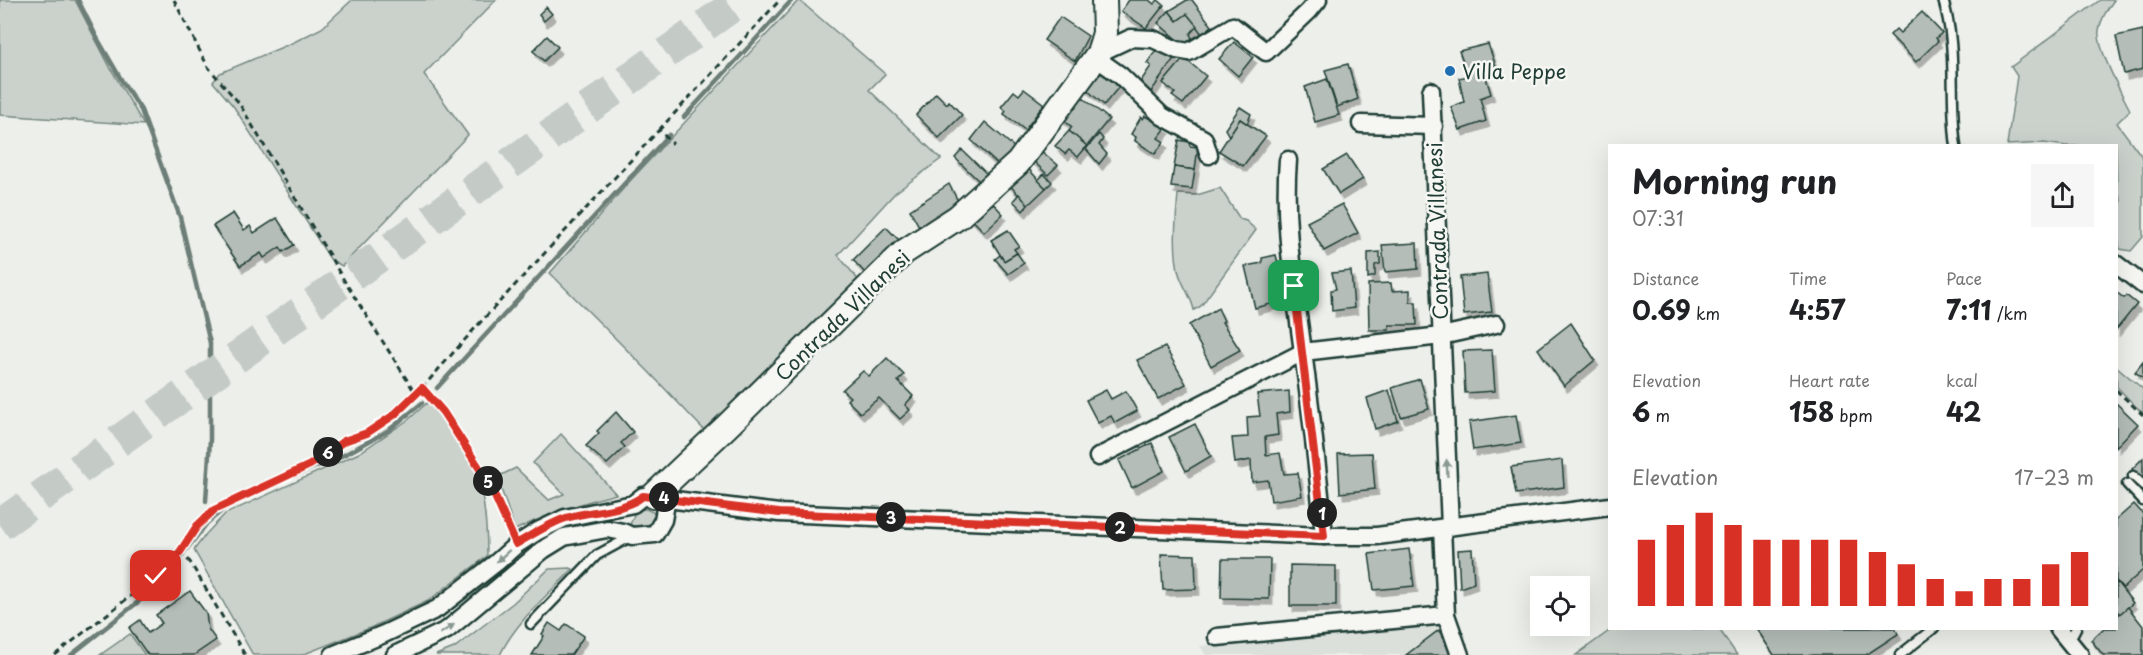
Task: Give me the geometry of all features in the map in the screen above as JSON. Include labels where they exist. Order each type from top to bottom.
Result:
[{"type":"street","name":"Contrada Villanesi","points":[[651,499],[903,252],[958,217],[1018,163],[1097,56],[1105,33],[1104,0]]},
{"type":"street","name":"Contrada Villanesi","points":[[1097,56],[1131,38],[1153,39],[1177,50],[1189,52],[1233,26],[1266,52],[1318,0]]},
{"type":"street","points":[[1097,56],[1162,116],[1204,139],[1209,155]]},
{"type":"street","name":"Contrada Villanesi","points":[[1431,91],[1441,336],[1446,615],[1460,655]]},
{"type":"street","name":"Contrada Villanesi","points":[[1361,124],[1434,126]]},
{"type":"street","points":[[1288,160],[1285,191],[1287,231],[1324,536]]},
{"type":"street","points":[[2118,266],[2143,285]]},
{"type":"street","name":"Contrada Villanesi","points":[[1098,457],[1303,352],[1441,336],[1496,324]]},
{"type":"street","points":[[627,534],[651,499]]},
{"type":"street","points":[[395,655],[447,630],[543,550],[564,537],[607,529],[627,534],[655,534],[663,520],[651,499]]},
{"type":"street","points":[[333,655],[437,609],[497,562],[516,544],[538,531],[566,518],[651,499],[779,513],[1324,536],[1377,536],[1608,506]]},
{"type":"street","points":[[1217,637],[1446,615]]},
{"type":"street","points":[[2072,635],[2080,655]]},
{"type":"lane","points":[[1943,0],[1948,17],[1953,61],[1953,128],[1956,144]]},
{"type":"lane","points":[[2133,476],[2143,485]]},
{"type":"lane","points":[[2127,484],[2143,501]]},
{"type":"lane","points":[[531,624],[597,555],[627,534]]},
{"type":"lane","points":[[1900,655],[1931,630]]},
{"type":"path","points":[[174,0],[208,67],[239,104],[345,282],[416,394]]},
{"type":"path","points":[[55,655],[134,595],[180,552],[197,526],[214,510],[310,465],[344,441],[367,433],[394,415],[422,388],[780,0]]},
{"type":"path","points":[[660,131],[673,144]]},
{"type":"path","points":[[422,388],[443,412],[489,483],[516,544]]},
{"type":"path","points":[[2118,392],[2143,415]]},
{"type":"path","points":[[180,552],[190,562],[245,655]]},
{"type":"shaded area","points":[[0,0],[75,0],[111,69],[144,125],[0,115]]},
{"type":"shaded area","points":[[352,0],[496,0],[424,74],[468,135],[342,266],[330,259],[234,107],[213,82],[220,73],[322,28]]},
{"type":"shaded area","points":[[799,0],[885,74],[869,90],[941,159],[895,193],[838,255],[860,282],[706,432],[550,273],[630,181]]},
{"type":"shaded area","points":[[2100,0],[2114,0],[2101,22],[2099,37],[2110,70],[2130,110],[2117,123],[2143,158],[2143,237],[2131,251],[2120,249],[2118,237],[2121,199],[2118,191],[2118,144],[2007,144],[2017,76],[2011,67]]},
{"type":"shaded area","points":[[1220,188],[1240,219],[1256,230],[1201,306],[1194,310],[1179,275],[1176,261],[1175,232],[1178,194],[1197,195]]},
{"type":"shaded area","points":[[2118,368],[2143,389],[2143,414],[2118,388]]},
{"type":"shaded area","points":[[429,401],[460,440],[474,465],[485,510],[487,556],[428,601],[370,628],[302,655],[253,655],[194,550],[225,514],[359,453],[408,420]]},
{"type":"shaded area","points":[[561,434],[616,494],[564,509],[515,530],[497,477],[516,468],[549,500],[564,494],[533,463]]},
{"type":"shaded area","points":[[646,509],[657,514],[647,533],[629,527],[636,510]]},
{"type":"shaded area","points":[[549,569],[573,569],[514,631],[500,655],[436,655],[454,648],[513,603]]},
{"type":"shaded area","points":[[1457,622],[1469,655],[1206,655],[1200,646]]},
{"type":"shaded area","points":[[1611,630],[1720,630],[1737,655],[1576,655]]},
{"type":"shaded area","points":[[130,634],[145,655],[100,655]]},
{"type":"building","points":[[1129,0],[1149,0],[1154,4],[1158,0],[1164,5],[1146,28],[1121,11]]},
{"type":"building","points":[[1187,0],[1192,0],[1212,26],[1202,34],[1187,14],[1177,21],[1169,11]]},
{"type":"building","points":[[546,7],[552,14],[544,21],[539,14]]},
{"type":"building","points":[[1169,11],[1177,21],[1187,14],[1197,26],[1190,34],[1192,38],[1183,45],[1158,23]]},
{"type":"building","points":[[1922,12],[1942,33],[1936,38],[1938,41],[1916,62],[1890,35],[1896,29],[1900,33]]},
{"type":"building","points":[[1060,17],[1088,36],[1075,61],[1044,40]]},
{"type":"building","points":[[2143,30],[2143,69],[2124,74],[2116,36]]},
{"type":"building","points":[[547,36],[558,47],[544,61],[533,51]]},
{"type":"building","points":[[1234,42],[1253,57],[1238,76],[1219,59]]},
{"type":"building","points":[[1488,44],[1496,66],[1484,71],[1491,94],[1480,98],[1486,121],[1460,130],[1451,107],[1464,102],[1459,78],[1468,76],[1459,51]]},
{"type":"building","points":[[1159,46],[1175,57],[1151,92],[1139,84],[1151,66],[1147,63]]},
{"type":"building","points":[[1184,58],[1206,76],[1183,104],[1172,96],[1175,93],[1163,83]]},
{"type":"building","points":[[1348,64],[1358,99],[1337,107],[1325,70]]},
{"type":"building","points":[[1101,66],[1122,83],[1104,105],[1085,88]]},
{"type":"building","points":[[1327,79],[1339,115],[1315,122],[1305,87]]},
{"type":"building","points":[[1024,89],[1044,104],[1025,130],[1004,114],[1006,111],[1001,107],[1014,91],[1019,95]]},
{"type":"building","points":[[936,93],[947,104],[949,101],[962,115],[939,138],[916,115]]},
{"type":"building","points":[[1077,93],[1109,119],[1087,146],[1069,131],[1072,127],[1058,116]]},
{"type":"building","points":[[1240,107],[1251,114],[1247,124],[1240,119],[1229,136],[1225,129]]},
{"type":"building","points":[[1145,116],[1166,128],[1158,138],[1164,142],[1155,154],[1135,141],[1136,137],[1131,134],[1141,117],[1143,119]]},
{"type":"building","points":[[1240,119],[1266,136],[1243,166],[1219,151]]},
{"type":"building","points":[[985,122],[1022,154],[1006,172],[971,140]]},
{"type":"building","points":[[1069,131],[1087,146],[1078,157],[1069,150],[1065,154],[1055,146]]},
{"type":"building","points":[[1099,134],[1103,139],[1099,145],[1107,154],[1099,164],[1086,149]]},
{"type":"building","points":[[1179,140],[1189,142],[1190,146],[1198,147],[1195,170],[1174,167]]},
{"type":"building","points":[[962,150],[987,174],[980,182],[955,158]]},
{"type":"building","points":[[1040,150],[1058,165],[1048,175],[1032,160]]},
{"type":"building","points":[[1347,155],[1363,179],[1339,194],[1323,169]]},
{"type":"building","points":[[1022,162],[1046,188],[1028,205],[1004,179]]},
{"type":"building","points":[[1174,167],[1195,170],[1192,189],[1171,187]]},
{"type":"building","points":[[1044,174],[1052,182],[1046,188],[1038,180]]},
{"type":"building","points":[[949,184],[959,203],[920,228],[910,210]]},
{"type":"building","points":[[1019,194],[1028,205],[1023,211],[1013,201]]},
{"type":"building","points":[[989,199],[1003,214],[984,232],[969,216]]},
{"type":"building","points":[[1342,204],[1358,233],[1324,251],[1307,222]]},
{"type":"building","points":[[233,213],[244,230],[250,226],[254,233],[277,218],[294,245],[283,252],[280,247],[264,258],[261,253],[240,266],[213,226]]},
{"type":"building","points":[[886,227],[899,240],[866,274],[853,260]]},
{"type":"building","points":[[1008,230],[1019,246],[1014,249],[1017,253],[1004,261],[991,240]]},
{"type":"building","points":[[1417,243],[1418,269],[1385,272],[1382,245]]},
{"type":"building","points":[[1380,252],[1380,264],[1375,265],[1375,276],[1368,278],[1368,253]]},
{"type":"building","points":[[1017,253],[1024,263],[1008,274],[995,259],[1000,255],[1004,261]]},
{"type":"building","points":[[1276,255],[1287,300],[1255,308],[1245,266],[1262,263],[1262,258]]},
{"type":"building","points":[[1351,271],[1354,308],[1332,311],[1331,290],[1336,289],[1332,273]]},
{"type":"building","points":[[1487,274],[1492,312],[1464,315],[1460,277]]},
{"type":"building","points":[[1391,283],[1392,291],[1410,290],[1410,302],[1416,302],[1417,325],[1389,325],[1389,330],[1369,330],[1368,284]]},
{"type":"building","points":[[2118,294],[2124,298],[2127,296],[2137,304],[2118,328]]},
{"type":"building","points":[[1218,308],[1224,321],[1222,322],[1240,350],[1211,366],[1189,325]]},
{"type":"building","points":[[1571,323],[1595,360],[1564,386],[1538,349]]},
{"type":"building","points":[[1165,347],[1186,384],[1158,399],[1137,360]]},
{"type":"building","points":[[1492,350],[1495,391],[1465,393],[1463,351]]},
{"type":"building","points":[[887,358],[904,375],[898,381],[913,396],[905,405],[910,410],[900,419],[879,398],[860,413],[847,400],[850,397],[842,390],[863,371],[869,376]]},
{"type":"building","points":[[2143,362],[2143,378],[2135,372]]},
{"type":"building","points":[[1420,379],[1429,409],[1401,417],[1392,388]]},
{"type":"building","points":[[1106,390],[1111,399],[1126,391],[1137,411],[1115,423],[1111,416],[1098,423],[1086,400]]},
{"type":"building","points":[[1389,390],[1398,421],[1375,429],[1367,398]]},
{"type":"building","points":[[1289,391],[1290,412],[1276,414],[1278,435],[1265,437],[1266,455],[1280,453],[1284,474],[1298,473],[1302,496],[1271,501],[1268,480],[1252,482],[1251,460],[1235,463],[1232,438],[1248,437],[1247,417],[1260,416],[1257,394]]},
{"type":"building","points":[[2118,405],[2138,424],[2118,445]]},
{"type":"building","points":[[616,412],[633,432],[621,443],[625,447],[607,464],[586,446]]},
{"type":"building","points":[[1516,415],[1521,443],[1473,450],[1469,422]]},
{"type":"building","points":[[1195,424],[1211,456],[1186,471],[1169,437]]},
{"type":"building","points":[[1152,443],[1164,471],[1132,488],[1119,460]]},
{"type":"building","points":[[1372,453],[1375,489],[1340,493],[1338,454]]},
{"type":"building","points":[[2143,458],[2143,484],[2132,469]]},
{"type":"building","points":[[1562,460],[1564,487],[1516,494],[1511,467]]},
{"type":"building","points":[[2134,504],[2143,514],[2143,570],[2123,588],[2118,583],[2118,518]]},
{"type":"building","points":[[1409,549],[1414,586],[1374,590],[1369,554]]},
{"type":"building","points":[[1472,549],[1474,583],[1460,588],[1458,550]]},
{"type":"building","points":[[1161,554],[1195,555],[1196,589],[1163,590]]},
{"type":"building","points":[[1222,559],[1270,559],[1269,599],[1221,598]]},
{"type":"building","points":[[1290,565],[1336,566],[1336,606],[1290,606]]},
{"type":"building","points":[[2118,584],[2133,603],[2120,614],[2118,612]]},
{"type":"building","points":[[190,591],[206,613],[208,629],[216,640],[194,655],[148,655],[129,628],[140,620],[148,633],[162,623],[156,615]]},
{"type":"building","points":[[2128,607],[2143,626],[2143,655],[2103,655],[2091,640],[2102,630],[2118,630],[2118,615]]},
{"type":"building","points":[[549,623],[561,631],[566,624],[584,636],[571,655],[532,655]]},
{"type":"building","points":[[1439,630],[1451,655],[1406,655]]},
{"type":"building","points":[[1757,630],[1896,630],[1898,634],[1866,655],[1774,655]]},
{"type":"waterway","points":[[78,0],[97,38],[141,110],[180,217],[210,343],[210,439],[206,501]]},
{"type":"waterway","points":[[684,117],[792,0]]},
{"type":"waterway","points":[[437,388],[669,135]]},
{"type":"waterway","points":[[71,655],[157,587],[207,523],[225,508],[344,455],[389,430],[422,403]]},
{"type":"tunnel","points":[[0,525],[741,0]]},
{"type":"place","name":"Villa Peppe","points":[[1450,71]]},
{"type":"route","points":[[156,576],[180,552],[197,526],[214,510],[310,465],[344,441],[367,433],[394,415],[422,388],[443,412],[468,448],[489,483],[516,544],[566,518],[633,504],[643,496],[779,513],[1324,536],[1294,286]]}]
